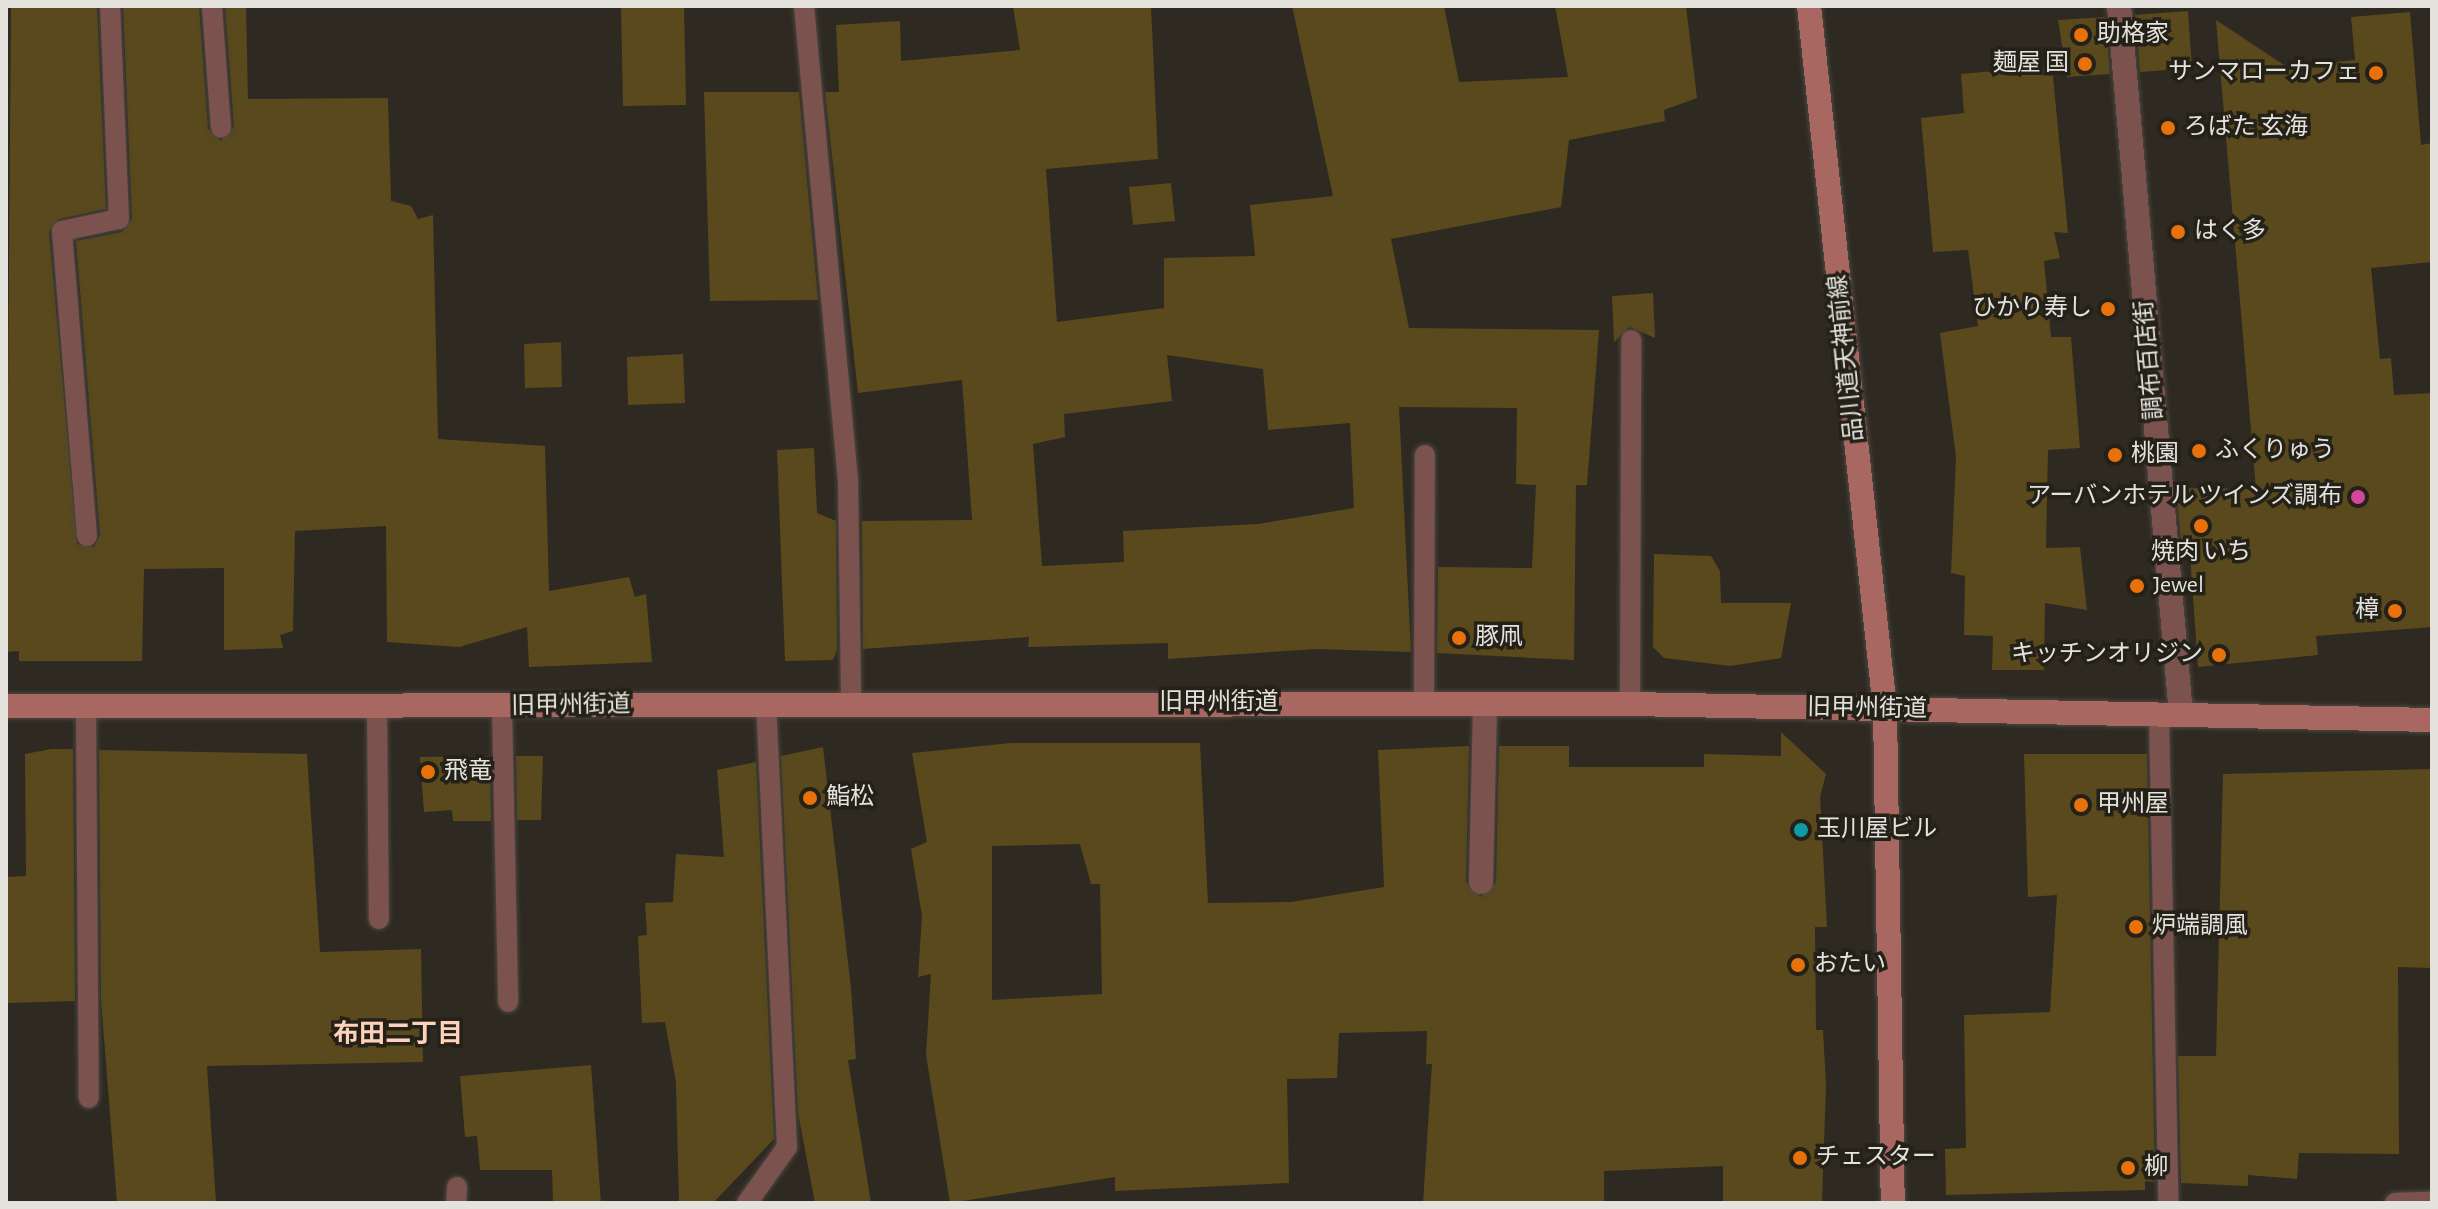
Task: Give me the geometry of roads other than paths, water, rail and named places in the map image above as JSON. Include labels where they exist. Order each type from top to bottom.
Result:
[{"type":"main road","name":"品川道天神前線","points":[[1809,6],[1885,709],[1893,1203]]},
{"type":"main road","name":"旧甲州街道","points":[[6,706],[1630,704],[2432,720]]},
{"type":"street","name":"調布百店街","points":[[2119,6],[2170,715]]},
{"type":"street","points":[[1481,882],[1485,704]]},
{"type":"lane","points":[[87,536],[62,231],[119,219],[110,6]]},
{"type":"lane","points":[[212,6],[221,128]]},
{"type":"lane","points":[[804,6],[848,481],[851,703]]},
{"type":"lane","points":[[1630,704],[1631,340]]},
{"type":"lane","points":[[1424,703],[1425,455]]},
{"type":"lane","points":[[747,1203],[787,1147],[766,704]]},
{"type":"lane","points":[[86,707],[89,1098]]},
{"type":"lane","points":[[377,707],[379,919]]},
{"type":"lane","points":[[502,707],[508,1002]]},
{"type":"lane","points":[[2168,1203],[2170,715]]},
{"type":"lane","points":[[2395,1203],[2432,1202]]},
{"type":"place","name":"助格家","points":[[2081,35]]},
{"type":"place","name":"麺屋 国","points":[[2085,64]]},
{"type":"place","name":"サンマローカフェ","points":[[2376,73]]},
{"type":"place","name":"ろばた 玄海","points":[[2168,128]]},
{"type":"place","name":"はく多","points":[[2178,232]]},
{"type":"place","name":"ひかり寿し","points":[[2108,309]]},
{"type":"place","name":"ふくりゅう","points":[[2199,451]]},
{"type":"place","name":"桃園","points":[[2115,455]]},
{"type":"place","name":"アーバンホテル ツインズ調布","points":[[2358,497]]},
{"type":"place","name":"焼肉 いち","points":[[2201,526]]},
{"type":"place","name":"Jewel","points":[[2137,586]]},
{"type":"place","name":"樟","points":[[2395,611]]},
{"type":"place","name":"豚凧","points":[[1459,638]]},
{"type":"place","name":"キッチンオリジン","points":[[2219,655]]},
{"type":"place","name":"飛竜","points":[[428,772]]},
{"type":"place","name":"鮨松","points":[[810,798]]},
{"type":"place","name":"甲州屋","points":[[2081,805]]},
{"type":"place","name":"玉川屋ビル","points":[[1801,830]]},
{"type":"place","name":"炉端調風","points":[[2136,927]]},
{"type":"place","name":"おたい","points":[[1798,965]]},
{"type":"place","name":"チェスター","points":[[1800,1158]]},
{"type":"place","name":"柳","points":[[2128,1168]]},
{"type":"district","name":"布田二丁目","points":[[398,1035]]}]
